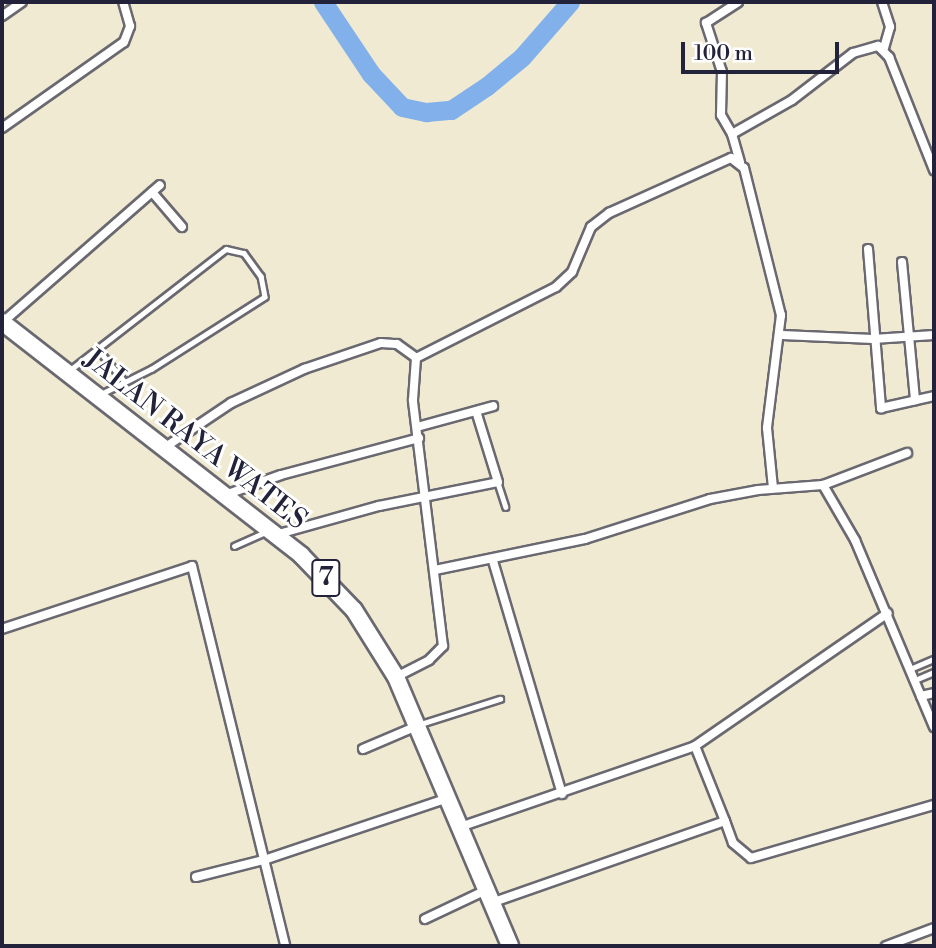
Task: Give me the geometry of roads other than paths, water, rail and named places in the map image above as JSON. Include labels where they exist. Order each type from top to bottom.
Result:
[{"type":"highway","name":"JALAN RAYA WATES","points":[[2,322],[225,495],[330,581],[374,638],[396,677],[510,946]]},
{"type":"street","points":[[2,16],[22,2]]},
{"type":"street","points":[[2,128],[124,42],[130,26],[123,2]]},
{"type":"street","points":[[738,2],[706,23],[722,72],[721,115],[732,134],[769,259],[782,335],[773,368],[767,428],[773,488]]},
{"type":"street","points":[[882,2],[890,27],[884,48],[934,170]]},
{"type":"street","points":[[732,134],[792,100],[853,53],[871,46],[884,48]]},
{"type":"street","points":[[396,677],[429,660],[443,646],[417,427],[412,373],[416,358],[556,287],[572,272],[591,227],[609,213],[731,158],[740,162]]},
{"type":"street","points":[[2,322],[160,186]]},
{"type":"street","points":[[152,192],[182,227]]},
{"type":"street","points":[[868,249],[873,339],[881,408],[934,396]]},
{"type":"street","points":[[902,261],[915,400]]},
{"type":"street","points":[[782,335],[873,339],[934,335]]},
{"type":"street","points":[[164,448],[231,403],[304,369],[381,343],[397,344],[416,358]]},
{"type":"street","points":[[417,427],[493,406]]},
{"type":"street","points":[[272,533],[498,482],[476,411]]},
{"type":"street","points":[[225,495],[281,475],[419,438]]},
{"type":"street","points":[[435,570],[493,561],[710,499],[773,488],[823,485],[907,453]]},
{"type":"street","points":[[823,485],[888,613],[934,726]]},
{"type":"street","points":[[493,561],[562,793]]},
{"type":"street","points":[[2,629],[192,566],[267,859],[285,946]]},
{"type":"street","points":[[460,827],[695,746],[888,613]]},
{"type":"street","points":[[921,696],[934,693]]},
{"type":"street","points":[[363,749],[417,726]]},
{"type":"street","points":[[695,746],[733,843],[751,858],[934,805]]},
{"type":"street","points":[[196,877],[267,859],[448,797]]},
{"type":"street","points":[[425,919],[488,896],[724,821]]},
{"type":"street","points":[[886,946],[934,928]]},
{"type":"lane","points":[[66,373],[226,249],[244,253],[261,276],[265,297],[98,397]]},
{"type":"lane","points":[[97,348],[125,382]]},
{"type":"lane","points":[[498,482],[506,507]]},
{"type":"lane","points":[[234,546],[272,533]]},
{"type":"lane","points":[[910,668],[934,659]]},
{"type":"lane","points":[[915,680],[934,672]]},
{"type":"lane","points":[[417,726],[500,699]]},
{"type":"waterway","points":[[323,2],[371,74],[402,107],[426,112],[451,110],[487,86],[522,57],[570,2]]}]
